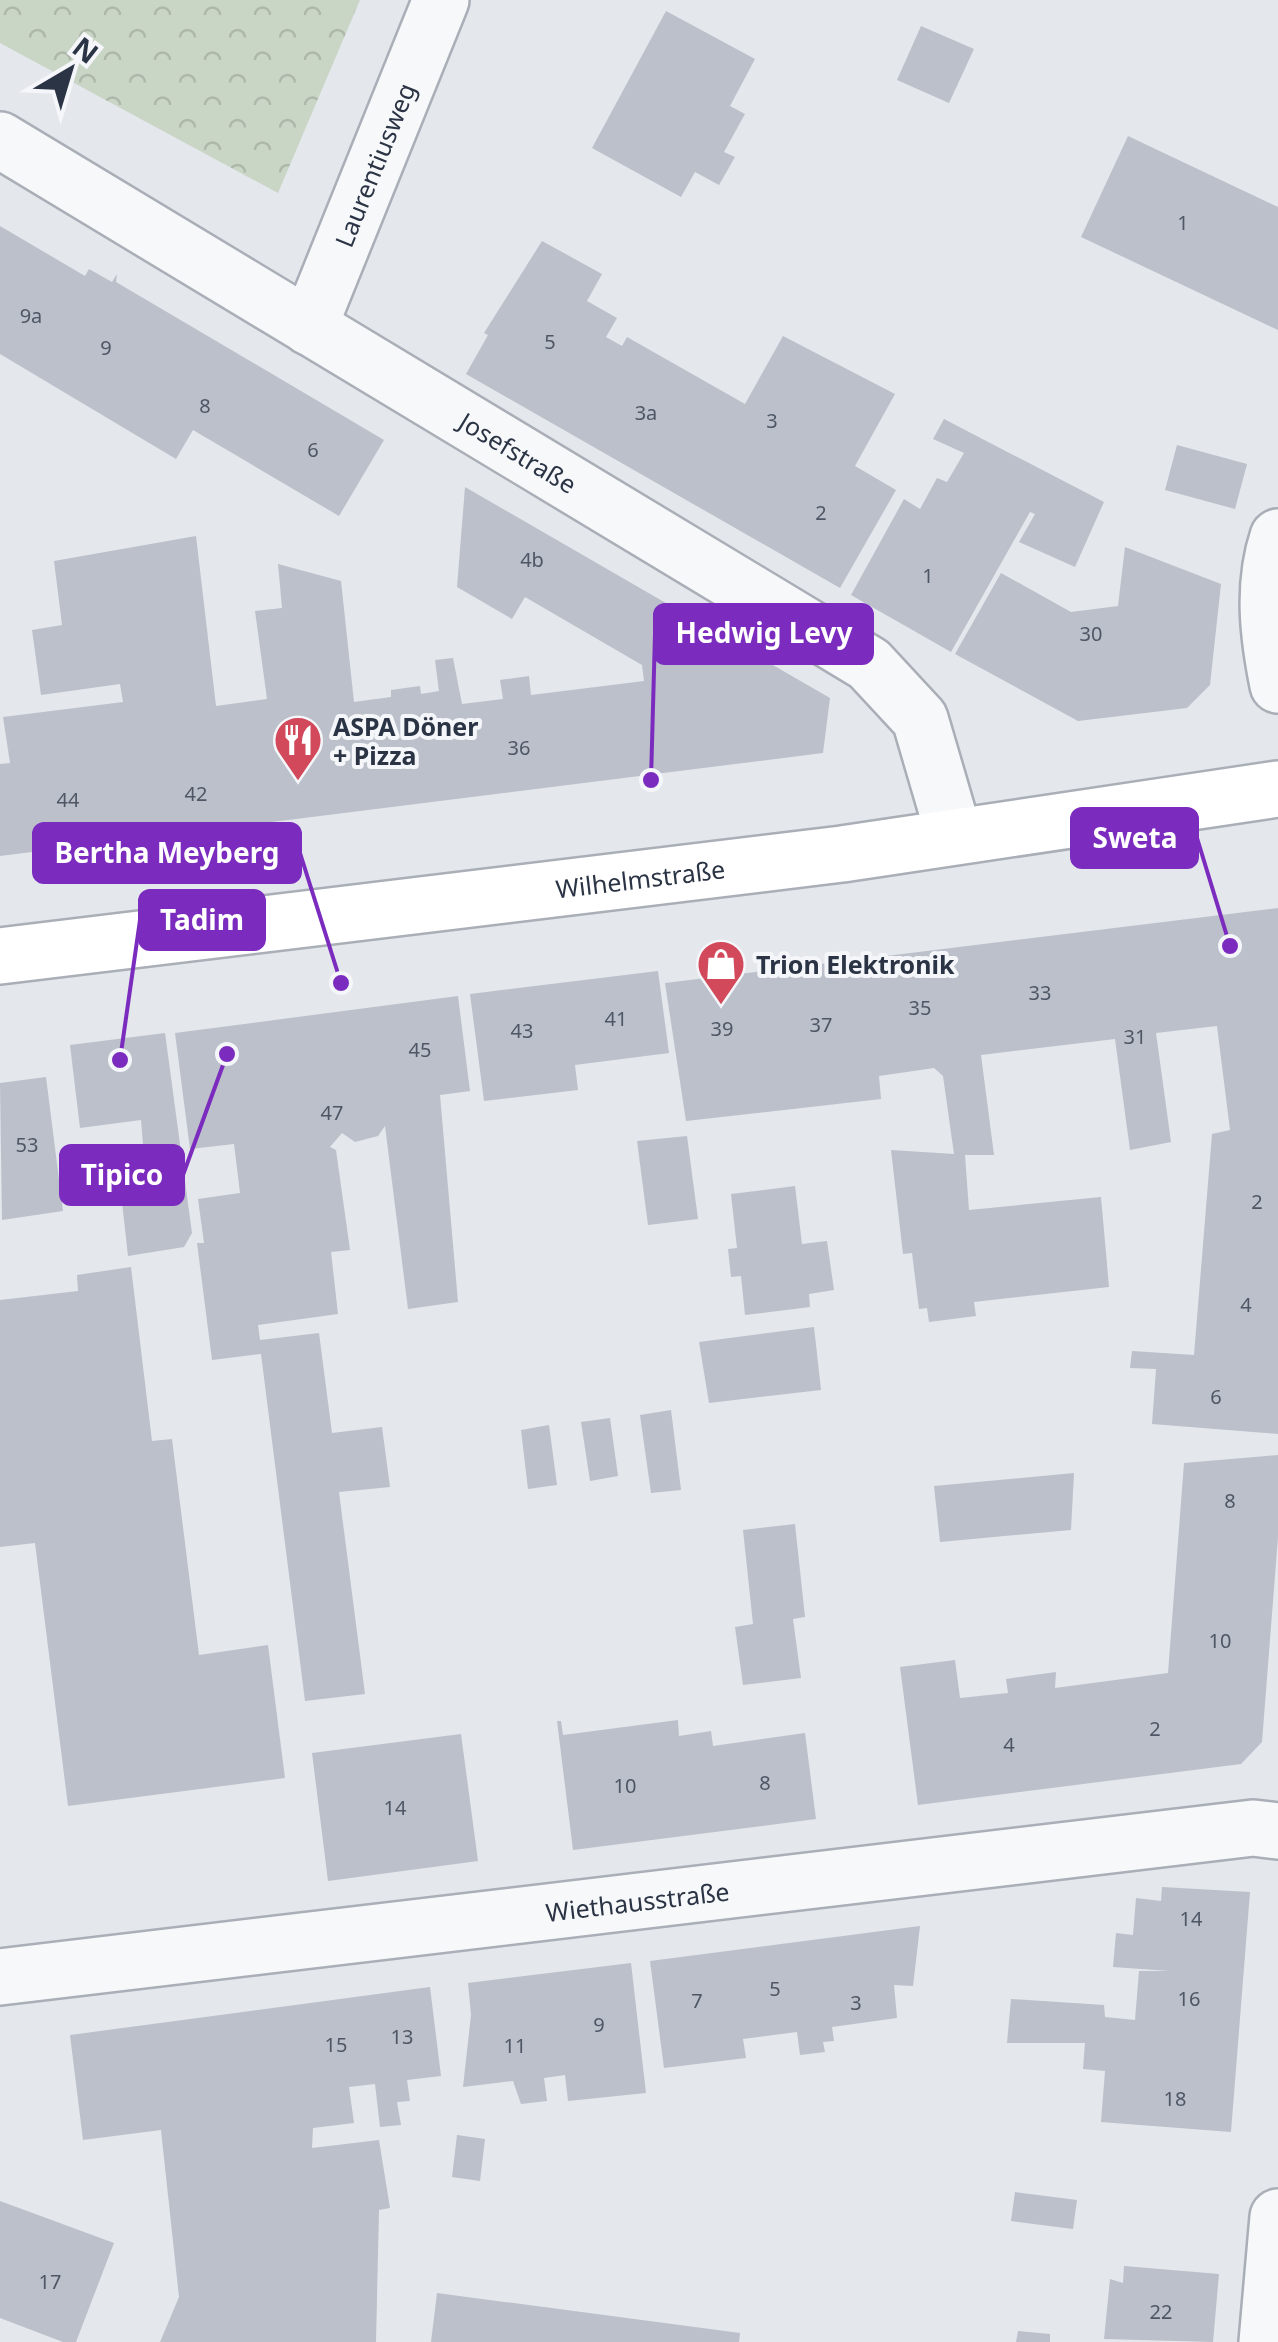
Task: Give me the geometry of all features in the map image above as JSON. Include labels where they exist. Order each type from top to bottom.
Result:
[{"type":"main road","name":"Wilhelmstraße","points":[[0,956],[822,856],[1278,789]]},
{"type":"street","name":"Laurentiusweg","points":[[309,328],[441,0]]},
{"type":"street","name":"Josefstraße","points":[[0,140],[870,664],[920,718],[954,835]]},
{"type":"street","points":[[1278,538],[1270,562],[1268,638],[1278,685]]},
{"type":"street","name":"Wiethausstraße","points":[[0,1977],[1252,1828],[1278,1831]]},
{"type":"street","points":[[1268,2342],[1278,2217]]},
{"type":"green space","points":[[0,0],[360,0],[278,193],[0,43]]},
{"type":"building","points":[[666,11],[755,59],[730,106],[745,114],[724,152],[735,157],[719,185],[695,172],[681,197],[592,148]]},
{"type":"building","points":[[921,26],[974,49],[949,103],[897,80]]},
{"type":"building","points":[[1128,136],[1278,207],[1278,330],[1081,237]]},
{"type":"building","points":[[0,226],[85,276],[89,269],[112,282],[117,274],[116,282],[384,440],[339,516],[193,430],[176,459],[0,354]]},
{"type":"building","points":[[542,241],[602,274],[587,301],[617,318],[606,337],[622,346],[627,337],[745,404],[783,336],[895,394],[855,466],[896,490],[840,588],[466,374],[488,335],[484,333]]},
{"type":"building","points":[[944,419],[1104,502],[1075,567],[1019,542],[1035,514],[1030,512],[951,652],[851,595],[904,499],[920,509],[937,478],[947,482],[964,453],[933,439]]},
{"type":"building","points":[[1177,445],[1247,464],[1235,509],[1165,490]]},
{"type":"building","points":[[465,487],[830,698],[823,753],[0,856],[0,764],[10,763],[3,717],[123,702],[120,684],[41,695],[32,630],[62,625],[54,561],[196,536],[216,706],[267,699],[255,611],[282,608],[278,564],[341,581],[354,702],[391,697],[391,690],[420,686],[421,694],[439,691],[435,660],[453,658],[462,704],[503,699],[500,680],[529,676],[531,695],[644,681],[642,665],[525,597],[512,619],[457,587]]},
{"type":"building","points":[[1125,547],[1221,584],[1210,685],[1187,708],[1078,721],[955,654],[1001,573],[1071,612],[1118,606]]},
{"type":"building","points":[[1278,908],[1278,1434],[1152,1424],[1156,1369],[1130,1368],[1132,1351],[1194,1355],[1212,1134],[1230,1130],[1217,1026],[1156,1033],[1171,1142],[1130,1150],[1115,1039],[981,1055],[994,1155],[965,1155],[969,1210],[1101,1197],[1109,1287],[974,1302],[976,1316],[929,1322],[927,1308],[919,1309],[912,1253],[903,1254],[891,1150],[954,1154],[943,1076],[934,1068],[879,1076],[881,1099],[686,1121],[665,983]]},
{"type":"building","points":[[658,971],[669,1053],[575,1065],[578,1090],[484,1101],[470,994]]},
{"type":"building","points":[[458,996],[470,1091],[440,1095],[458,1302],[408,1309],[385,1126],[378,1136],[355,1142],[342,1133],[330,1147],[336,1150],[350,1250],[331,1252],[338,1314],[258,1325],[260,1340],[319,1333],[332,1433],[382,1427],[390,1487],[339,1492],[365,1694],[305,1701],[261,1354],[212,1360],[197,1243],[204,1243],[198,1199],[240,1193],[234,1144],[190,1149],[175,1033]]},
{"type":"building","points":[[165,1033],[192,1233],[184,1247],[128,1256],[122,1202],[130,1199],[126,1172],[145,1169],[141,1120],[80,1128],[70,1045]]},
{"type":"building","points":[[46,1077],[63,1211],[2,1220],[0,1083]]},
{"type":"building","points":[[687,1136],[698,1219],[648,1225],[637,1141]]},
{"type":"building","points":[[795,1186],[802,1244],[827,1241],[834,1290],[809,1294],[810,1307],[745,1315],[741,1276],[731,1277],[728,1249],[737,1248],[731,1194]]},
{"type":"building","points":[[131,1267],[152,1441],[172,1439],[199,1655],[268,1645],[285,1778],[68,1806],[35,1543],[0,1547],[0,1300],[78,1291],[77,1275]]},
{"type":"building","points":[[814,1327],[821,1390],[709,1403],[699,1342]]},
{"type":"building","points":[[671,1410],[681,1490],[651,1493],[640,1415]]},
{"type":"building","points":[[610,1418],[618,1476],[590,1481],[581,1422]]},
{"type":"building","points":[[549,1425],[557,1485],[528,1489],[521,1430]]},
{"type":"building","points":[[1278,1455],[1278,1537],[1262,1742],[1241,1764],[918,1805],[900,1667],[955,1660],[960,1698],[1008,1693],[1006,1679],[1056,1672],[1055,1688],[1168,1673],[1184,1463]]},
{"type":"building","points":[[1074,1473],[1071,1530],[940,1542],[934,1486]]},
{"type":"building","points":[[795,1524],[805,1617],[793,1619],[801,1678],[743,1685],[735,1627],[753,1624],[743,1530]]},
{"type":"building","points":[[678,1720],[679,1736],[711,1731],[713,1746],[805,1733],[816,1819],[573,1850],[557,1721],[561,1721],[563,1735]]},
{"type":"building","points":[[461,1734],[478,1861],[328,1881],[312,1753]]},
{"type":"building","points":[[1162,1887],[1250,1892],[1231,2132],[1101,2122],[1105,2071],[1083,2069],[1085,2043],[1007,2043],[1011,1999],[1104,2005],[1105,2017],[1135,2020],[1139,1971],[1169,1971],[1113,1967],[1116,1933],[1133,1935],[1136,1898],[1161,1901]]},
{"type":"building","points":[[920,1926],[913,1986],[894,1985],[897,2018],[832,2027],[834,2041],[823,2042],[825,2052],[800,2055],[797,2032],[743,2039],[746,2058],[664,2068],[650,1961]]},
{"type":"building","points":[[631,1963],[646,2093],[568,2101],[565,2075],[544,2078],[547,2101],[521,2104],[513,2081],[463,2087],[471,2015],[468,1983]]},
{"type":"building","points":[[430,1987],[441,2076],[407,2080],[410,2101],[397,2102],[401,2125],[380,2127],[375,2084],[349,2087],[354,2123],[313,2128],[312,2148],[379,2140],[390,2208],[379,2210],[376,2342],[160,2342],[179,2297],[161,2130],[83,2140],[70,2035]]},
{"type":"building","points":[[457,2135],[485,2139],[480,2181],[452,2177]]},
{"type":"building","points":[[1015,2192],[1077,2200],[1073,2229],[1011,2221]]},
{"type":"building","points":[[0,2201],[114,2243],[76,2342],[63,2342],[0,2318]]},
{"type":"building","points":[[1124,2266],[1219,2274],[1213,2342],[1104,2339],[1110,2279],[1123,2283]]},
{"type":"building","points":[[437,2293],[740,2333],[739,2342],[431,2342]]},
{"type":"building","points":[[1018,2331],[1050,2334],[1050,2342],[1016,2342]]},
{"type":"place","name":"Hedwig Levy","points":[[651,780]]},
{"type":"place","name":"ASPA Döner + Pizza","points":[[298,782]]},
{"type":"place","name":"Sweta","points":[[1230,946]]},
{"type":"place","name":"Bertha Meyberg","points":[[341,983]]},
{"type":"place","name":"Trion Elektronik","points":[[721,1006]]},
{"type":"place","name":"Tipico","points":[[227,1054]]},
{"type":"place","name":"Tadim","points":[[120,1060]]}]
